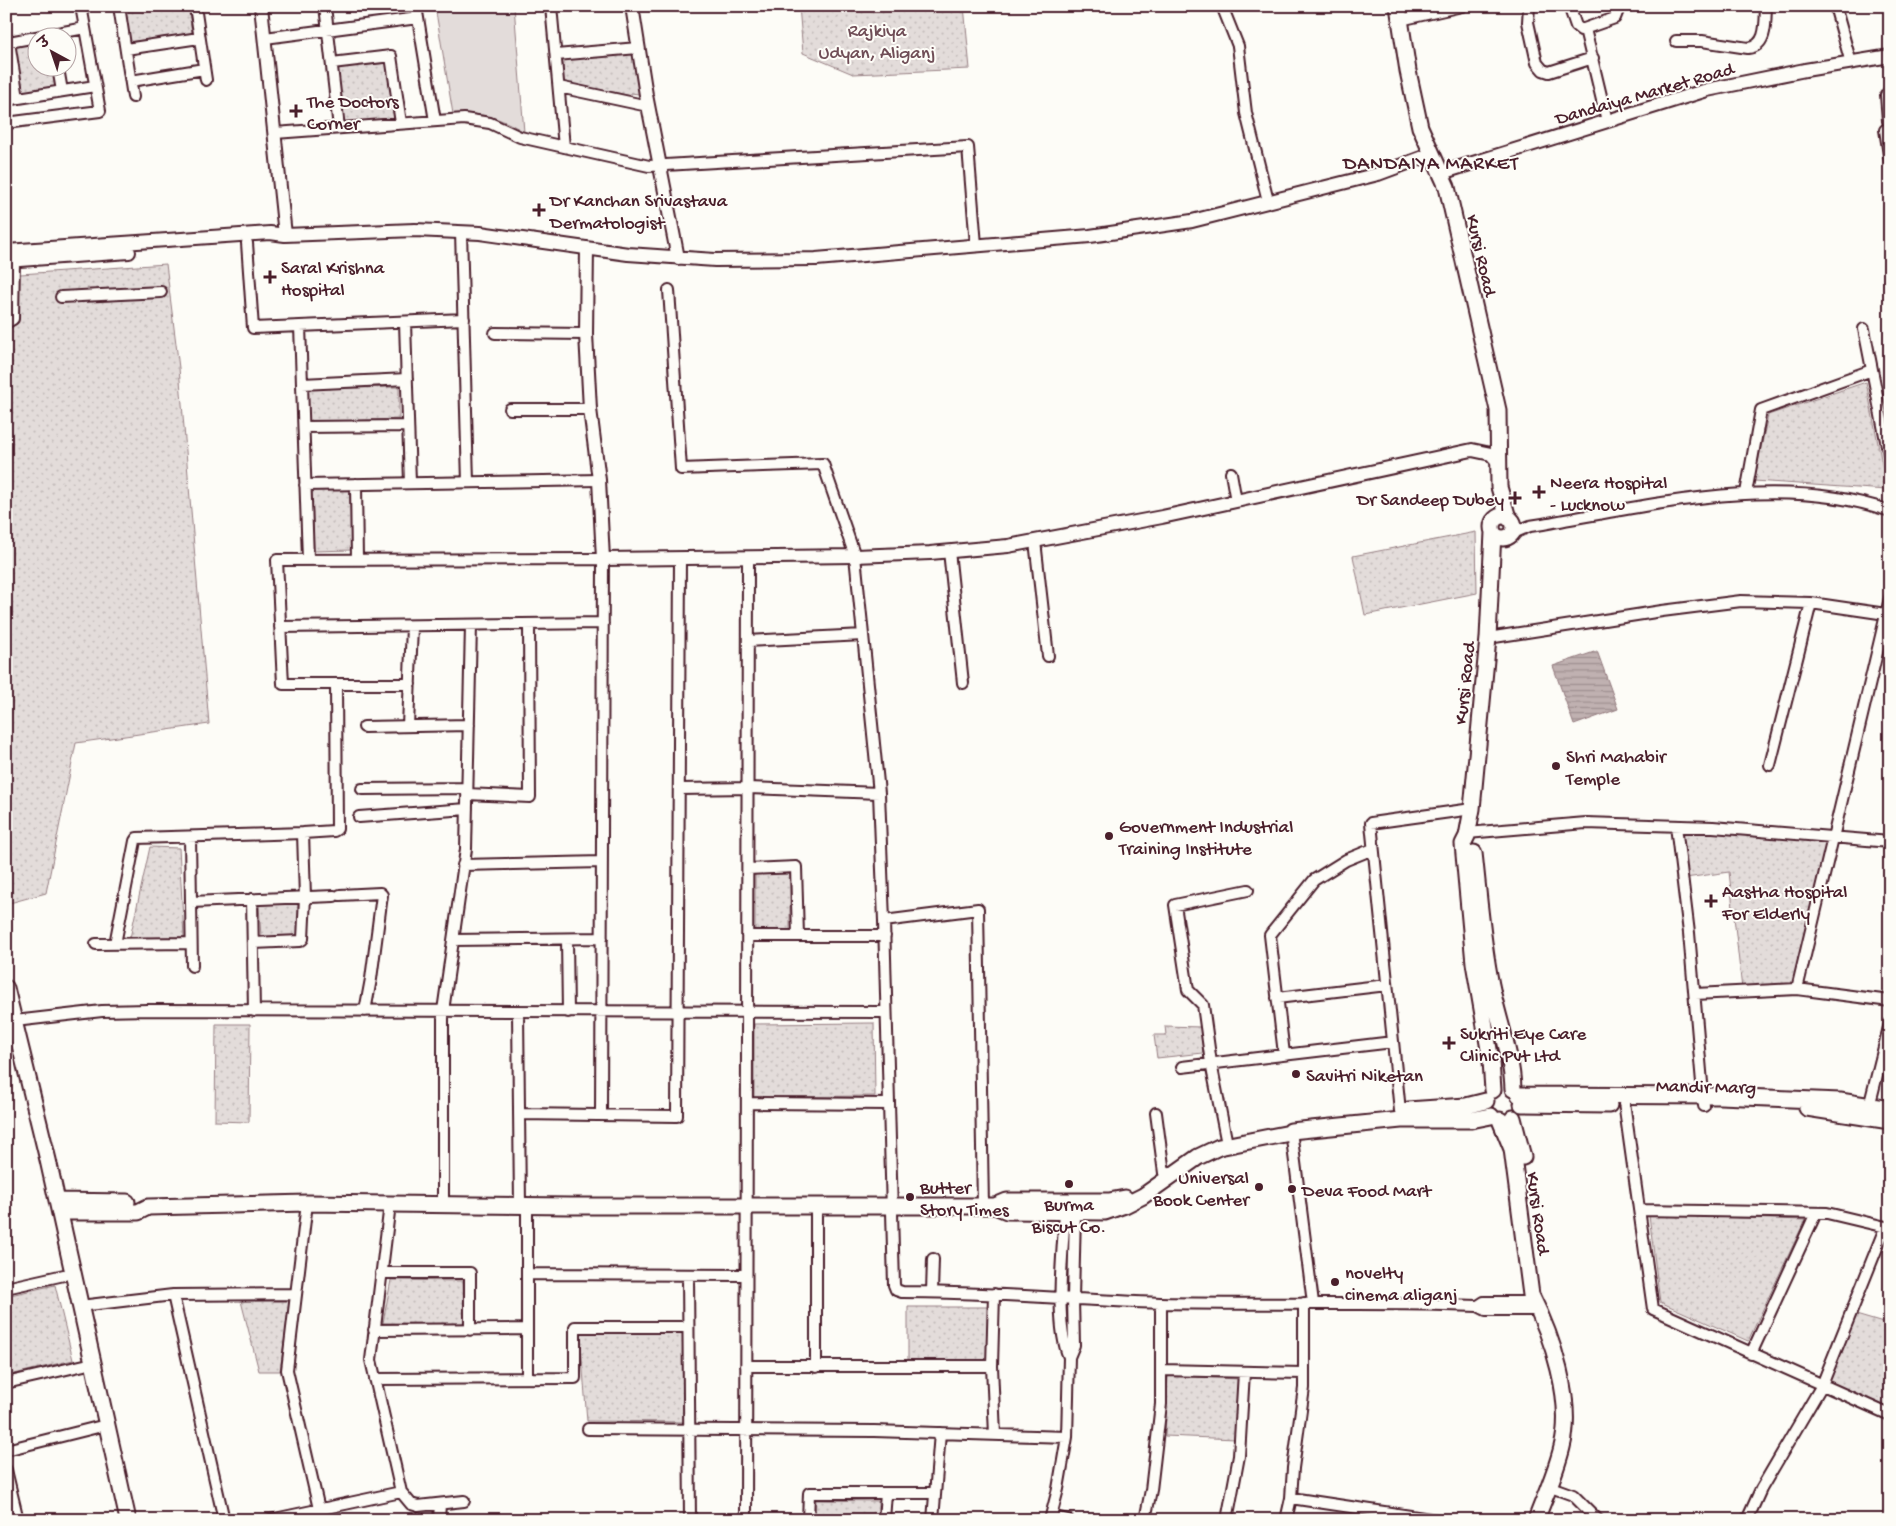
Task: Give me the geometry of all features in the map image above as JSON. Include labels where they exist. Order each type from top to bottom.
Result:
[{"type":"main road","name":"Kursi Road","points":[[1399,13],[1408,72],[1420,127],[1447,187],[1498,410],[1499,487],[1504,527],[1491,559],[1488,638],[1472,809],[1463,844],[1473,953],[1491,1061],[1489,1096],[1486,1107],[1510,1107]]},
{"type":"main road","name":"Kursi Road","points":[[1467,834],[1473,848],[1485,958],[1496,1012],[1512,1067],[1510,1107],[1523,1154],[1540,1293],[1537,1306],[1562,1382],[1565,1420],[1562,1447],[1536,1519]]},
{"type":"main road","points":[[6,988],[9,1024],[80,1306],[98,1427],[118,1520]]},
{"type":"main road","points":[[1070,1208],[1130,1197],[1196,1151],[1227,1140],[1400,1111],[1466,1106],[1489,1096],[1499,1087],[1506,1086],[1510,1107]]},
{"type":"main road","points":[[54,1207],[138,1202],[148,1207],[307,1203],[523,1206],[989,1206],[1007,1201],[1105,1212],[1143,1196],[1198,1157],[1227,1140],[1291,1131],[1401,1120],[1470,1120],[1510,1107],[1623,1100],[1840,1101],[1890,1121]]},
{"type":"main road","points":[[1868,1111],[1890,1109]]},
{"type":"main road","points":[[54,1207],[64,1275],[89,1364],[128,1520]]},
{"type":"street","points":[[6,123],[100,111],[81,6]]},
{"type":"street","points":[[119,6],[134,97]]},
{"type":"street","points":[[195,6],[206,80]]},
{"type":"street","points":[[261,6],[285,235]]},
{"type":"street","points":[[325,6],[339,128]]},
{"type":"street","points":[[416,6],[435,121]]},
{"type":"street","points":[[552,6],[564,147]]},
{"type":"street","points":[[632,6],[648,106],[678,258]]},
{"type":"street","points":[[1222,6],[1238,46],[1246,113],[1268,201]]},
{"type":"street","points":[[1399,13],[1462,6]]},
{"type":"street","points":[[1529,6],[1528,22],[1537,63],[1540,68],[1549,72],[1593,58]]},
{"type":"street","points":[[1569,6],[1578,29],[1585,29],[1616,18],[1619,8],[1622,6]]},
{"type":"street","points":[[1676,41],[1702,41],[1748,48],[1754,47],[1759,44],[1764,33],[1766,6]]},
{"type":"street","points":[[1835,6],[1851,63]]},
{"type":"street","points":[[265,38],[418,18]]},
{"type":"street","points":[[78,30],[85,28]]},
{"type":"street","points":[[1585,29],[1607,121]]},
{"type":"street","points":[[126,49],[199,38]]},
{"type":"street","points":[[18,98],[9,42],[28,39]]},
{"type":"street","points":[[556,55],[638,48]]},
{"type":"street","points":[[332,63],[391,56],[401,124]]},
{"type":"street","name":"Dandaiya Market Road","points":[[1441,173],[1707,90],[1890,56]]},
{"type":"street","points":[[131,81],[204,69]]},
{"type":"street","points":[[60,78],[62,91]]},
{"type":"street","points":[[6,100],[95,86]]},
{"type":"street","points":[[558,87],[648,106]]},
{"type":"street","points":[[1890,90],[1886,95],[1890,161]]},
{"type":"street","points":[[275,133],[464,119],[490,123],[520,137],[650,166],[968,147],[976,245]]},
{"type":"street","points":[[9,258],[270,233],[285,235],[415,230],[480,233],[628,254],[678,258],[715,260],[816,258],[1090,236],[1192,221],[1378,174],[1432,154]]},
{"type":"street","points":[[461,232],[468,482]]},
{"type":"street","points":[[9,258],[272,241],[285,235]]},
{"type":"street","points":[[246,243],[253,328],[464,319]]},
{"type":"street","points":[[587,248],[586,334],[590,409],[599,480],[603,559],[601,1115]]},
{"type":"street","points":[[6,323],[13,319],[9,258]]},
{"type":"street","points":[[669,290],[681,469],[823,464],[855,556],[879,794],[891,1206],[894,1285],[896,1290],[902,1292],[994,1294],[1161,1303],[1478,1306],[1486,1310],[1537,1306]]},
{"type":"street","points":[[61,297],[161,292]]},
{"type":"street","points":[[405,322],[410,483]]},
{"type":"street","points":[[300,326],[308,559]]},
{"type":"street","points":[[1864,329],[1886,426],[1890,461]]},
{"type":"street","points":[[495,333],[586,334]]},
{"type":"street","points":[[1746,493],[1761,410],[1872,370]]},
{"type":"street","points":[[302,384],[407,379]]},
{"type":"street","points":[[510,409],[590,409]]},
{"type":"street","points":[[304,427],[408,426]]},
{"type":"street","points":[[410,684],[283,684],[277,560],[680,559],[855,556],[949,551],[1008,546],[1035,541],[1236,501],[1472,450],[1491,454],[1499,462]]},
{"type":"street","points":[[1231,473],[1236,501]]},
{"type":"street","points":[[306,485],[599,480]]},
{"type":"street","points":[[356,484],[357,559]]},
{"type":"street","points":[[1504,527],[1530,526],[1673,501],[1746,493],[1795,494],[1865,502],[1890,511]]},
{"type":"street","points":[[1035,541],[1048,656]]},
{"type":"street","points":[[949,551],[963,684]]},
{"type":"street","points":[[746,1520],[748,558]]},
{"type":"street","points":[[519,1114],[677,1116],[680,559]]},
{"type":"street","points":[[1797,989],[1890,598]]},
{"type":"street","points":[[1488,638],[1662,611],[1741,601],[1811,603],[1886,614]]},
{"type":"street","points":[[1770,765],[1811,603]]},
{"type":"street","points":[[280,627],[603,623]]},
{"type":"street","points":[[362,789],[467,791],[530,797],[529,624]]},
{"type":"street","points":[[443,1205],[443,1011],[466,849],[471,625]]},
{"type":"street","points":[[408,726],[412,626]]},
{"type":"street","points":[[748,641],[863,635]]},
{"type":"street","points":[[115,944],[136,839],[139,837],[190,838],[334,831],[338,826],[336,684]]},
{"type":"street","points":[[364,727],[469,725]]},
{"type":"street","points":[[680,789],[748,788],[879,794]]},
{"type":"street","points":[[359,817],[467,809]]},
{"type":"street","points":[[1400,1111],[1371,824],[1472,809]]},
{"type":"street","points":[[1467,834],[1586,823],[1713,827],[1890,842]]},
{"type":"street","points":[[1676,826],[1690,934],[1704,1101]]},
{"type":"street","points":[[253,943],[301,940],[303,937],[302,834]]},
{"type":"street","points":[[190,838],[192,966]]},
{"type":"street","points":[[1284,1054],[1270,935],[1314,880],[1346,860],[1373,850]]},
{"type":"street","points":[[463,865],[602,862]]},
{"type":"street","points":[[748,869],[796,867],[798,936]]},
{"type":"street","points":[[1227,1140],[1211,1063],[1203,1005],[1188,990],[1175,906],[1248,890]]},
{"type":"street","points":[[191,902],[380,893],[382,895],[365,1012]]},
{"type":"street","points":[[252,899],[254,1011]]},
{"type":"street","points":[[884,922],[978,909],[989,1206]]},
{"type":"street","points":[[747,936],[884,936]]},
{"type":"street","points":[[453,940],[602,938]]},
{"type":"street","points":[[568,939],[568,1012]]},
{"type":"street","points":[[96,944],[192,943]]},
{"type":"street","points":[[1278,998],[1387,985]]},
{"type":"street","points":[[1695,994],[1797,989],[1890,1001]]},
{"type":"street","points":[[9,1024],[102,1011],[886,1012]]},
{"type":"street","points":[[518,1012],[519,1114],[527,1274],[527,1378]]},
{"type":"street","points":[[1868,1111],[1886,1050],[1890,1023]]},
{"type":"street","points":[[1182,1067],[1393,1042]]},
{"type":"street","points":[[1623,1100],[1653,1309],[1890,1415]]},
{"type":"street","points":[[747,1103],[889,1104]]},
{"type":"street","points":[[1156,1113],[1164,1173]]},
{"type":"street","points":[[1286,1520],[1291,1498],[1292,1468],[1304,1388],[1309,1303],[1291,1131]]},
{"type":"street","points":[[307,1203],[287,1370],[319,1509]]},
{"type":"street","points":[[390,1204],[371,1360],[401,1492],[415,1506],[464,1501]]},
{"type":"street","points":[[816,1206],[816,1367]]},
{"type":"street","points":[[1069,1357],[1064,1346],[1061,1299],[1070,1208]]},
{"type":"street","points":[[1068,1520],[1051,1518],[1067,1437],[1069,1357],[1074,1345],[1070,1208]]},
{"type":"street","points":[[1639,1210],[1827,1213],[1888,1228],[1822,1385],[1761,1488],[1747,1520]]},
{"type":"street","points":[[1751,1354],[1816,1213]]},
{"type":"street","points":[[932,1292],[933,1259]]},
{"type":"street","points":[[381,1273],[470,1273],[470,1330]]},
{"type":"street","points":[[527,1274],[746,1276]]},
{"type":"street","points":[[6,1288],[64,1275]]},
{"type":"street","points":[[688,1275],[690,1520]]},
{"type":"street","points":[[80,1306],[173,1295],[296,1294]]},
{"type":"street","points":[[994,1294],[992,1366],[995,1434]]},
{"type":"street","points":[[173,1295],[224,1520]]},
{"type":"street","points":[[1145,1520],[1151,1490],[1162,1404],[1161,1303]]},
{"type":"street","points":[[375,1379],[575,1378],[575,1327],[688,1326]]},
{"type":"street","points":[[374,1330],[527,1329]]},
{"type":"street","points":[[6,1383],[89,1364]]},
{"type":"street","points":[[746,1366],[992,1366]]},
{"type":"street","points":[[1161,1370],[1304,1373]]},
{"type":"street","points":[[1228,1520],[1239,1456],[1244,1372]]},
{"type":"street","points":[[6,1450],[98,1427]]},
{"type":"street","points":[[588,1429],[746,1429],[1067,1437]]},
{"type":"street","points":[[933,1520],[940,1433]]},
{"type":"street","points":[[6,1470],[13,1516]]},
{"type":"street","points":[[1548,1486],[1573,1495],[1598,1520]]},
{"type":"street","points":[[270,1520],[401,1492]]},
{"type":"street","points":[[808,1520],[809,1493],[935,1492]]},
{"type":"street","points":[[884,1520],[886,1493]]},
{"type":"street","points":[[1291,1498],[1437,1520]]},
{"type":"street","points":[[439,1520],[440,1504]]},
{"type":"green space","points":[[123,6],[188,6],[192,33],[129,42]]},
{"type":"green space","points":[[435,6],[514,6],[524,132],[498,119],[472,114],[453,114]]},
{"type":"green space","name":"Rajkiya Udyan, Aliganj","points":[[799,6],[964,6],[970,69],[853,74],[803,53]]},
{"type":"green space","points":[[28,42],[28,78],[55,78],[56,86],[22,92],[14,45]]},
{"type":"green space","points":[[638,48],[646,95],[631,93],[631,96],[614,92],[559,87],[566,54]]},
{"type":"green space","points":[[388,63],[394,119],[344,125],[338,68]]},
{"type":"green space","points":[[166,264],[179,368],[209,724],[76,743],[46,893],[6,904],[6,275]]},
{"type":"green space","points":[[1866,382],[1887,490],[1754,481],[1768,415]]},
{"type":"green space","points":[[399,387],[399,419],[309,422],[308,389]]},
{"type":"green space","points":[[350,489],[351,550],[314,551],[312,490]]},
{"type":"green space","points":[[1476,532],[1477,593],[1365,615],[1353,556]]},
{"type":"green space","points":[[1679,829],[1830,839],[1795,987],[1742,989],[1729,872],[1685,878]]},
{"type":"green space","points":[[150,847],[179,848],[184,937],[130,938]]},
{"type":"green space","points":[[755,874],[790,874],[790,932],[755,932]]},
{"type":"green space","points":[[298,903],[299,935],[261,937],[259,905]]},
{"type":"green space","points":[[874,1023],[875,1096],[754,1097],[754,1024]]},
{"type":"green space","points":[[216,1024],[250,1024],[249,1122],[215,1121]]},
{"type":"green space","points":[[1165,1026],[1201,1027],[1203,1053],[1157,1058],[1154,1035],[1166,1035]]},
{"type":"green space","points":[[1649,1215],[1805,1220],[1748,1341],[1660,1302]]},
{"type":"green space","points":[[391,1280],[463,1281],[464,1324],[383,1323]]},
{"type":"green space","points":[[55,1285],[73,1360],[6,1376],[6,1296]]},
{"type":"green space","points":[[241,1301],[290,1301],[280,1371],[259,1371]]},
{"type":"green space","points":[[908,1307],[991,1307],[991,1363],[908,1363]]},
{"type":"green space","points":[[1856,1315],[1890,1325],[1890,1410],[1826,1383]]},
{"type":"green space","points":[[580,1332],[683,1332],[683,1422],[587,1421]]},
{"type":"green space","points":[[1168,1376],[1239,1379],[1236,1439],[1165,1436]]},
{"type":"green space","points":[[816,1500],[878,1501],[878,1520],[815,1520]]},
{"type":"shaded area","points":[[1597,651],[1618,709],[1574,725],[1553,666]]},
{"type":"place","name":"The Doctors Corner","points":[[296,111]]},
{"type":"place","name":"Dr Kanchan Srivastava Dermatologist","points":[[539,210]]},
{"type":"place","name":"Saral Krishna Hospital","points":[[270,277]]},
{"type":"place","name":"Neera Hospital - Lucknow","points":[[1539,492]]},
{"type":"place","name":"Dr Sandeep Dubey","points":[[1515,498]]},
{"type":"place","name":"Shri Mahabir Temple","points":[[1556,766]]},
{"type":"place","name":"Government Industrial Training Institute","points":[[1109,836]]},
{"type":"place","name":"Aastha Hospital For Elderly","points":[[1711,901]]},
{"type":"place","name":"Sukriti Eye Care Clinic Pvt Ltd","points":[[1449,1043]]},
{"type":"place","name":"Savitri Niketan","points":[[1296,1074]]},
{"type":"place","name":"Burma Biscut Co.","points":[[1069,1184]]},
{"type":"place","name":"Universal Book Center","points":[[1259,1187]]},
{"type":"place","name":"Deva Food Mart","points":[[1292,1189]]},
{"type":"place","name":"Butter Story Times","points":[[910,1197]]},
{"type":"place","name":"novelty cinema aliganj","points":[[1335,1282]]},
{"type":"district","name":"DANDAIYA MARKET","points":[[1431,162]]}]
